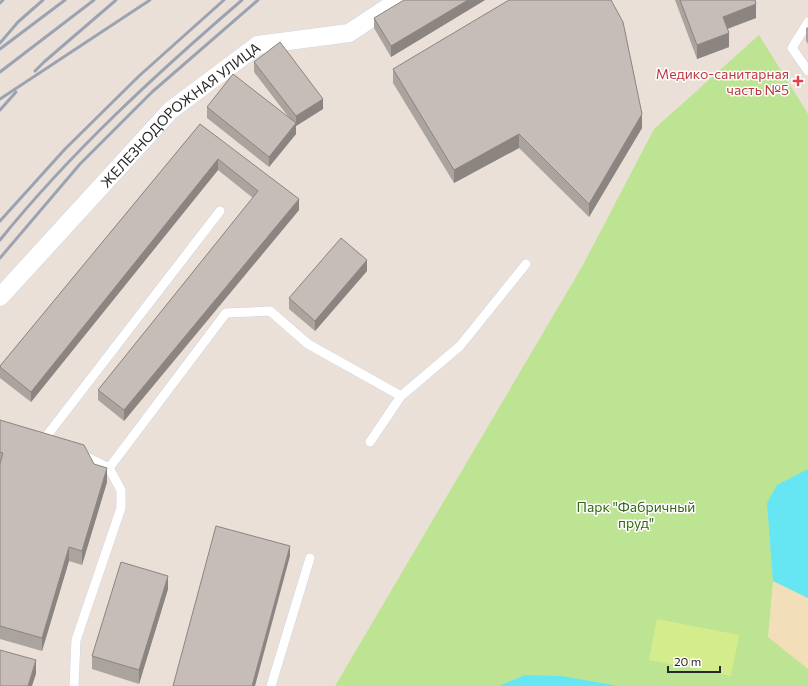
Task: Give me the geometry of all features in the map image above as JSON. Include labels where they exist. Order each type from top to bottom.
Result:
[{"type":"street","name":"ЖЕЛЕЗНОДОРОЖНАЯ УЛИЦА","points":[[0,297],[171,110],[251,50],[258,46],[349,33],[399,0]]},
{"type":"lane","points":[[808,22],[792,48],[808,71]]},
{"type":"lane","points":[[45,438],[220,211]]},
{"type":"lane","points":[[370,442],[401,396],[460,346],[526,264]]},
{"type":"lane","points":[[109,468],[226,313],[270,312],[308,344],[401,396]]},
{"type":"lane","points":[[73,450],[109,468],[121,490],[121,508],[76,640],[74,686]]},
{"type":"lane","points":[[272,686],[310,558]]},
{"type":"green space","name":"Парк \"Фабричный пруд\"","points":[[759,35],[808,114],[808,686],[335,686],[583,265],[654,129]]},
{"type":"green space","points":[[657,619],[739,635],[731,676],[649,660]]},
{"type":"sand","points":[[773,581],[808,598],[808,669],[768,637]]},
{"type":"water","points":[[808,469],[808,598],[773,581],[767,503],[777,485]]},
{"type":"water","points":[[525,675],[561,676],[619,686],[499,686]]},
{"type":"building","points":[[404,0],[468,0],[391,46],[374,18]]},
{"type":"building","points":[[509,0],[611,0],[623,22],[642,114],[589,204],[519,134],[454,170],[393,69]]},
{"type":"building","points":[[680,0],[755,0],[756,4],[723,17],[729,33],[697,45]]},
{"type":"building","points":[[280,42],[323,99],[296,116],[254,62]]},
{"type":"building","points":[[233,74],[296,123],[269,157],[207,107]]},
{"type":"building","points":[[200,124],[299,199],[124,410],[98,390],[258,191],[218,159],[31,392],[0,366]]},
{"type":"building","points":[[341,238],[367,260],[315,321],[289,298]]},
{"type":"building","points":[[0,420],[84,445],[94,464],[107,468],[82,551],[69,547],[42,638],[0,626],[0,464],[3,453],[0,452]]},
{"type":"building","points":[[216,526],[290,546],[252,686],[173,686]]},
{"type":"building","points":[[121,562],[168,576],[139,670],[92,656]]},
{"type":"building","points":[[0,650],[36,660],[28,686],[0,686]]},
{"type":"railway","points":[[0,3],[3,0]]},
{"type":"railway","points":[[0,43],[18,22],[43,0]]},
{"type":"railway","points":[[0,49],[65,0]]},
{"type":"railway","points":[[0,72],[94,0]]},
{"type":"railway","points":[[35,71],[116,0]]},
{"type":"railway","points":[[0,99],[150,0]]},
{"type":"railway","points":[[0,221],[65,149],[139,76],[224,0]]},
{"type":"railway","points":[[0,240],[27,207],[115,115],[178,56],[242,0]]},
{"type":"railway","points":[[0,258],[80,164],[152,92],[258,0]]},
{"type":"railway","points":[[0,110],[16,92]]},
{"type":"place","name":"Медико-санитарная часть №5","points":[[798,81]]}]
